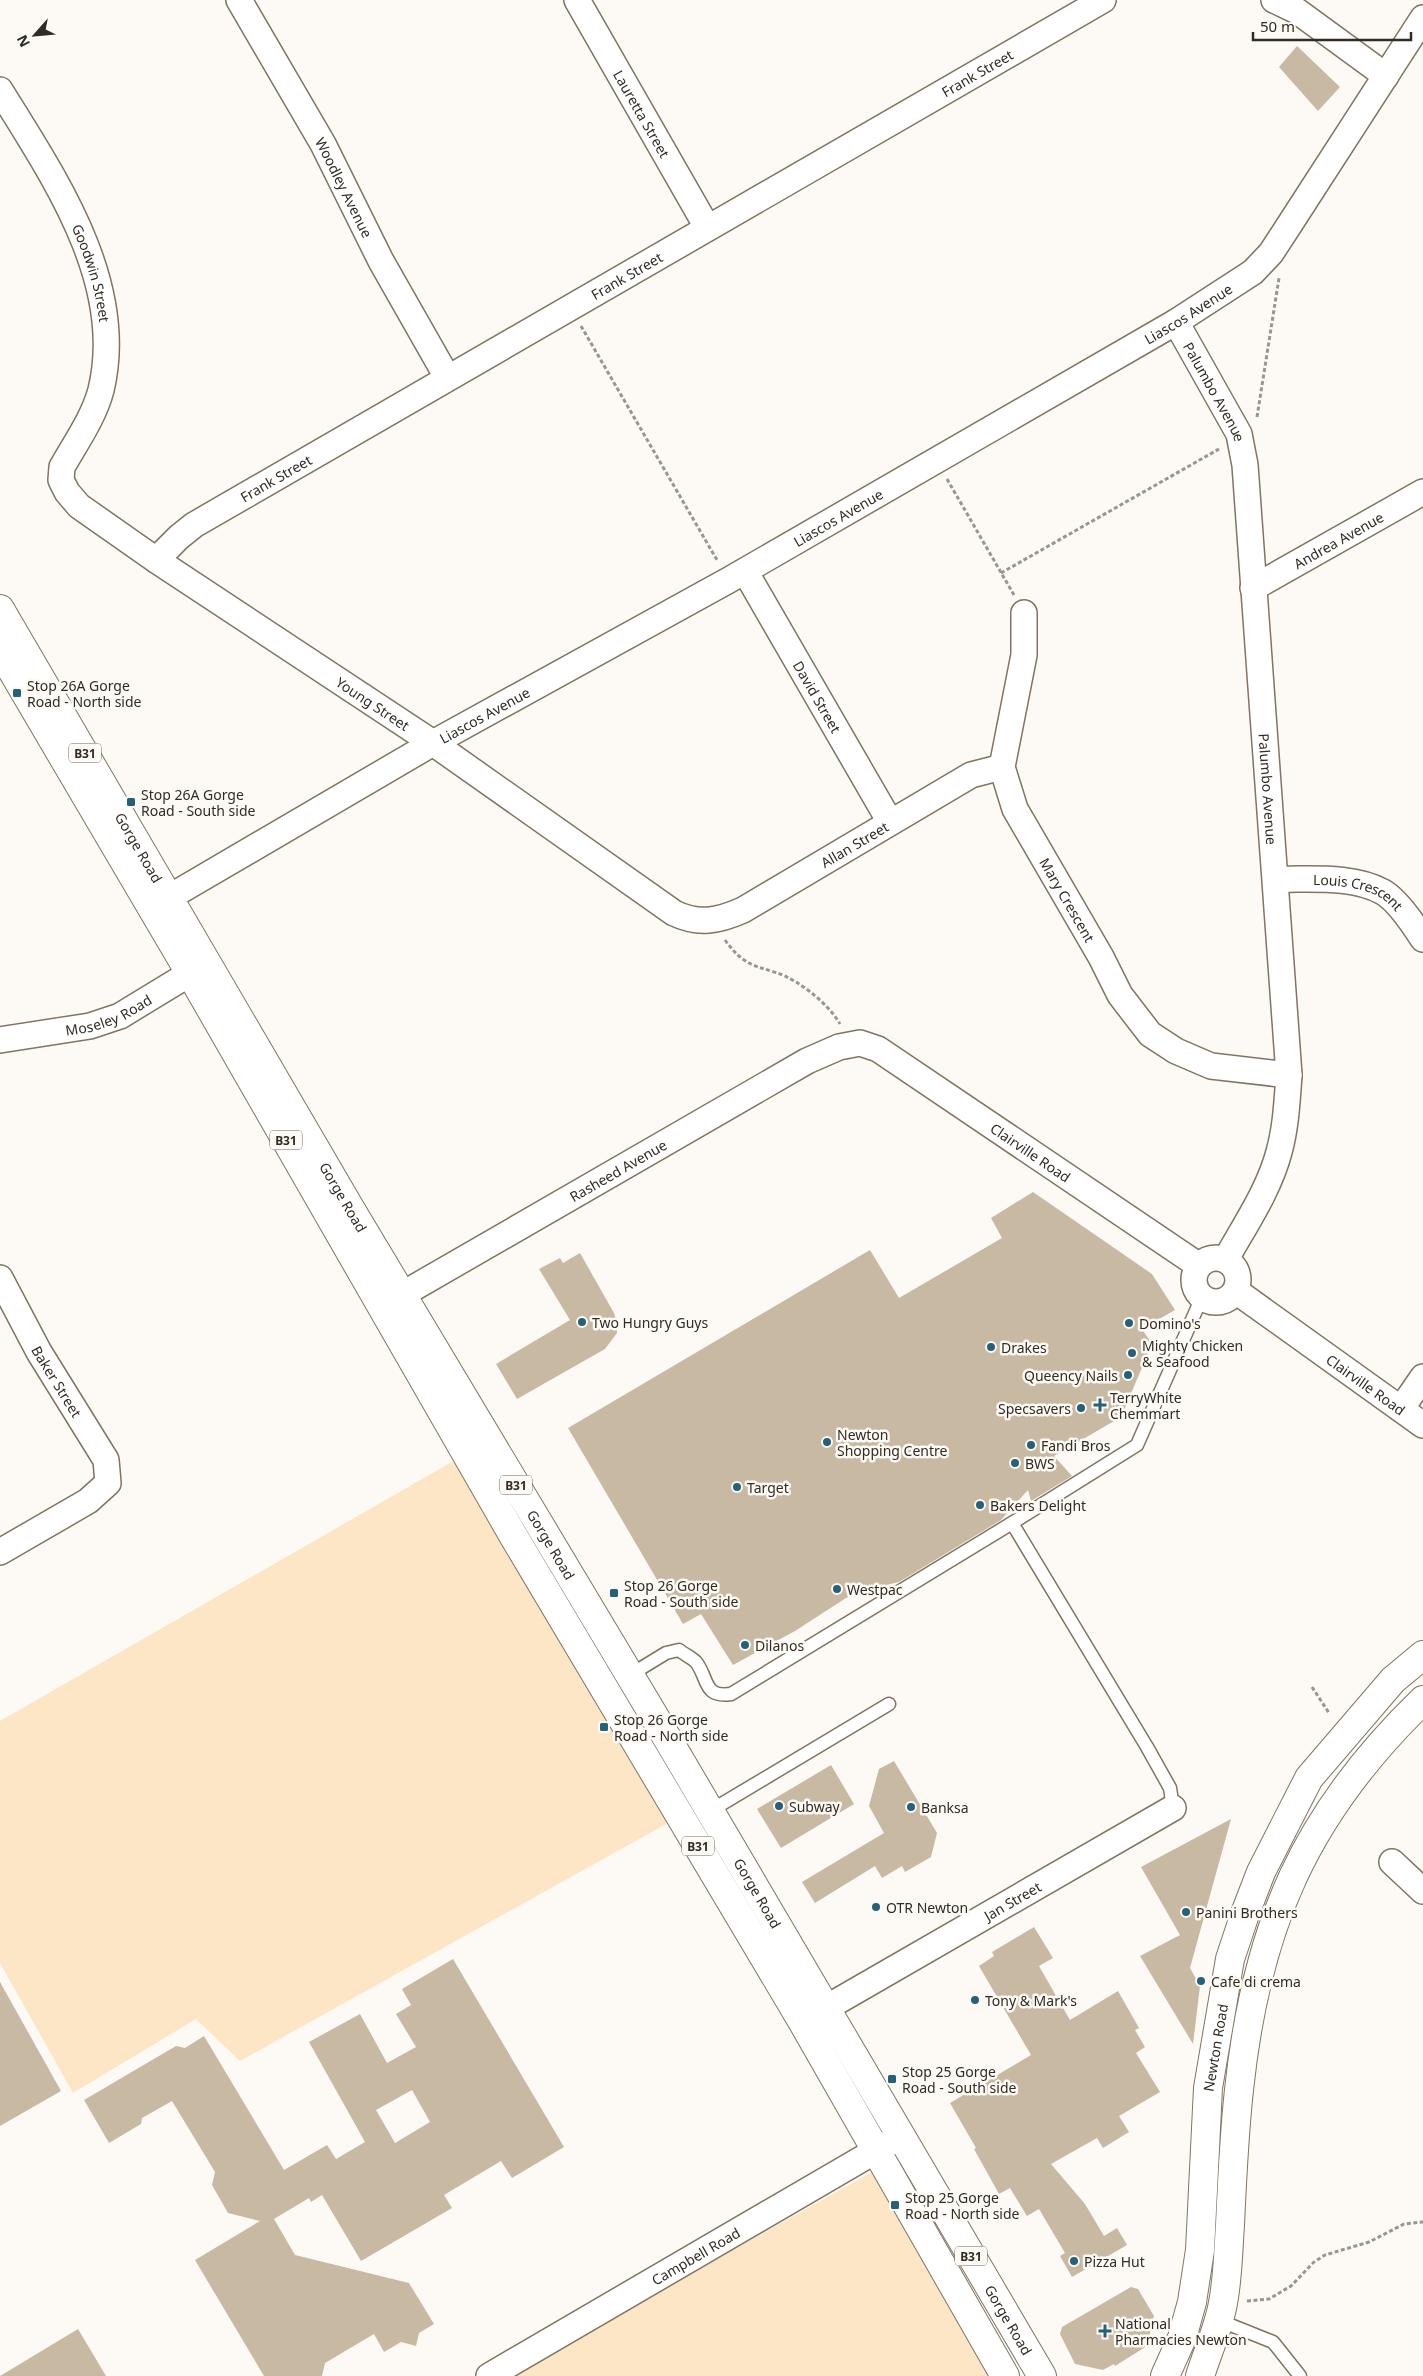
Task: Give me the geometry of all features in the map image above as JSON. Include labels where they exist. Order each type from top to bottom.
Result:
[{"type":"main road","name":"Gorge Road","points":[[0,609],[159,902]]},
{"type":"main road","name":"Gorge Road","points":[[0,650],[199,968],[392,1300],[630,1675],[1042,2376]]},
{"type":"main road","name":"Gorge Road","points":[[392,1300],[514,1537],[802,2021],[1006,2376]]},
{"type":"main road","name":"Newton Road","points":[[1165,2376],[1182,2338],[1192,2302],[1200,2250],[1208,2088],[1230,1959],[1246,1911],[1261,1872],[1309,1778],[1393,1680],[1423,1655]]},
{"type":"main road","points":[[593,1670],[630,1675]]},
{"type":"main road","points":[[1200,2376],[1222,2308],[1228,2260],[1239,2088],[1257,1978],[1270,1932],[1294,1871],[1319,1825],[1349,1782],[1392,1730],[1423,1700]]},
{"type":"main road","points":[[702,1853],[710,1811]]},
{"type":"main road","points":[[802,2021],[826,2008]]},
{"type":"street","name":"Woodley Avenue","points":[[239,0],[323,144],[381,260],[447,377]]},
{"type":"street","name":"Lauretta Street","points":[[577,0],[707,227]]},
{"type":"street","name":"Frank Street","points":[[156,560],[194,525],[447,377],[1103,0]]},
{"type":"street","points":[[1274,0],[1297,11],[1386,76]]},
{"type":"street","name":"Liascos Avenue","points":[[159,902],[433,743],[737,576],[1176,322],[1253,272],[1271,253],[1423,18]]},
{"type":"street","name":"Goodwin Street","points":[[0,90],[72,211],[100,291],[105,322],[106,352],[100,390],[62,468]]},
{"type":"street","name":"Palumbo Avenue","points":[[1176,322],[1239,434],[1246,465],[1253,588],[1289,1075],[1286,1119],[1279,1153],[1262,1195],[1226,1260]]},
{"type":"street","name":"Young Street","points":[[62,468],[61,480],[67,492],[78,506],[156,560],[433,743],[674,913],[687,919],[705,922]]},
{"type":"street","name":"Andrea Avenue","points":[[1253,588],[1423,492]]},
{"type":"street","name":"David Street","points":[[737,576],[890,822]]},
{"type":"street","name":"Mary Crescent","points":[[1024,613],[1024,655],[1002,767],[1015,808],[1101,958],[1120,995],[1150,1034],[1176,1051],[1211,1066],[1289,1075]]},
{"type":"street","name":"Allan Street","points":[[705,922],[723,919],[742,910],[971,775],[1002,767]]},
{"type":"street","name":"Louis Crescent","points":[[1276,879],[1342,881],[1384,892],[1413,922],[1423,939]]},
{"type":"street","name":"Moseley Road","points":[[0,1040],[90,1026],[120,1016],[199,968]]},
{"type":"street","name":"Rasheed Avenue","points":[[392,1300],[807,1061],[839,1047],[860,1043]]},
{"type":"street","name":"Clairville Road","points":[[860,1043],[878,1049],[1198,1265]]},
{"type":"street","points":[[1215,1257],[1226,1260],[1236,1270],[1239,1281],[1236,1291],[1227,1300],[1218,1302],[1209,1301],[1202,1297],[1194,1283],[1194,1273],[1198,1265],[1206,1259],[1215,1257]]},
{"type":"street","name":"Baker Street","points":[[0,1278],[39,1352],[106,1460],[108,1483],[88,1502],[0,1552]]},
{"type":"street","name":"Clairville Road","points":[[1236,1291],[1423,1425]]},
{"type":"street","points":[[1401,1409],[1423,1377]]},
{"type":"street","name":"Jan Street","points":[[826,2008],[1173,1808]]},
{"type":"street","points":[[1392,1862],[1423,1891]]},
{"type":"street","name":"Campbell Road","points":[[489,2376],[900,2136]]},
{"type":"lane","points":[[630,1675],[666,1654],[679,1650],[696,1662],[711,1691],[720,1696],[731,1694],[1012,1523],[1136,1445],[1202,1297]]},
{"type":"lane","points":[[1012,1523],[1147,1747],[1170,1788],[1173,1808]]},
{"type":"lane","points":[[710,1811],[889,1704]]},
{"type":"lane","points":[[1218,2320],[1273,2342],[1300,2376]]},
{"type":"path","points":[[1256,425],[1280,270]]},
{"type":"path","points":[[570,306],[737,576]]},
{"type":"path","points":[[1001,573],[1226,445]]},
{"type":"path","points":[[936,461],[1024,613]]},
{"type":"path","points":[[1312,1687],[1329,1714]]},
{"type":"path","points":[[1239,2302],[1269,2299],[1292,2286],[1314,2262],[1325,2254],[1369,2242],[1404,2224],[1423,2222]]},
{"type":"shaded area","points":[[457,1459],[668,1823],[240,2061],[196,2019],[73,2093],[0,1963],[0,1721]]},
{"type":"shaded area","points":[[872,2172],[995,2376],[508,2376]]},
{"type":"building","points":[[1297,46],[1340,87],[1318,111],[1279,67]]},
{"type":"building","name":"Newton Shopping Centre","points":[[1033,1192],[1152,1274],[1175,1310],[1142,1329],[1152,1344],[1121,1417],[1054,1456],[1072,1476],[1031,1501],[1028,1490],[1001,1520],[899,1582],[865,1590],[846,1598],[795,1631],[733,1665],[701,1614],[683,1624],[568,1428],[870,1250],[899,1298],[1002,1238],[991,1218]]},
{"type":"building","points":[[580,1253],[614,1313],[617,1333],[605,1349],[517,1399],[496,1364],[570,1320],[539,1269],[560,1258],[563,1263]]},
{"type":"building","points":[[894,1761],[937,1833],[931,1857],[905,1872],[902,1866],[882,1878],[875,1866],[815,1903],[802,1882],[884,1833],[869,1806],[879,1769]]},
{"type":"building","points":[[831,1765],[854,1804],[781,1848],[757,1809]]},
{"type":"building","name":"Panini Brothers","points":[[1231,1819],[1190,1968],[1200,1986],[1193,2044],[1140,1956],[1180,1935],[1141,1867]]},
{"type":"building","points":[[1034,1927],[1053,1958],[1039,1966],[1070,2020],[1118,1991],[1139,2028],[1135,2030],[1145,2047],[1136,2053],[1160,2092],[1119,2116],[1129,2132],[1103,2148],[1097,2138],[1051,2164],[1085,2204],[1104,2236],[1117,2228],[1127,2245],[1072,2277],[1060,2256],[1065,2253],[1039,2209],[1027,2216],[1010,2188],[999,2194],[974,2149],[976,2148],[950,2103],[1031,2055],[979,1966],[994,1956],[992,1952]]},
{"type":"building","points":[[453,1959],[564,2147],[512,2178],[501,2161],[444,2195],[452,2208],[361,2261],[322,2195],[311,2202],[309,2198],[274,2219],[295,2255],[409,2283],[434,2324],[419,2333],[416,2346],[401,2342],[384,2352],[374,2334],[325,2363],[322,2376],[264,2376],[195,2260],[260,2221],[228,2213],[212,2185],[215,2172],[172,2101],[142,2118],[141,2124],[109,2143],[84,2100],[176,2046],[185,2048],[204,2036],[284,2170],[327,2145],[336,2159],[365,2142],[309,2042],[360,2014],[387,2063],[416,2047],[396,2014],[411,2005],[402,1989]],"holes":[[[412,2090],[430,2122],[395,2143],[376,2110]]]},
{"type":"building","points":[[0,1982],[61,2091],[0,2126]]},
{"type":"building","name":"National Pharmacies Newton","points":[[1131,2287],[1138,2289],[1154,2316],[1147,2346],[1115,2366],[1114,2364],[1103,2370],[1075,2364],[1060,2334],[1062,2327]]},
{"type":"building","points":[[78,2329],[106,2376],[0,2376]]},
{"type":"place","name":"Stop 26A Gorge Road - North side","points":[[17,693]]},
{"type":"place","name":"Stop 26A Gorge Road - South side","points":[[131,802]]},
{"type":"place","name":"Two Hungry Guys","points":[[582,1322]]},
{"type":"place","name":"Domino's","points":[[1129,1323]]},
{"type":"place","name":"Drakes","points":[[991,1347]]},
{"type":"place","name":"Mighty Chicken & Seafood","points":[[1132,1353]]},
{"type":"place","name":"Queency Nails","points":[[1128,1375]]},
{"type":"place","name":"TerryWhite Chemmart","points":[[1100,1405]]},
{"type":"place","name":"Specsavers","points":[[1081,1408]]},
{"type":"place","name":"Newton Shopping Centre","points":[[827,1442]]},
{"type":"place","name":"Fandi Bros","points":[[1031,1445]]},
{"type":"place","name":"BWS","points":[[1015,1463]]},
{"type":"place","name":"Target","points":[[737,1487]]},
{"type":"place","name":"Bakers Delight","points":[[980,1505]]},
{"type":"place","name":"Westpac","points":[[837,1589]]},
{"type":"place","name":"Stop 26 Gorge Road - South side","points":[[614,1593]]},
{"type":"place","name":"Dilanos","points":[[745,1645]]},
{"type":"place","name":"Stop 26 Gorge Road - North side","points":[[604,1727]]},
{"type":"place","name":"Subway","points":[[779,1806]]},
{"type":"place","name":"Banksa","points":[[911,1807]]},
{"type":"place","name":"OTR Newton","points":[[876,1907]]},
{"type":"place","name":"Panini Brothers","points":[[1186,1912]]},
{"type":"place","name":"Cafe di crema","points":[[1201,1981]]},
{"type":"place","name":"Tony & Mark's","points":[[975,2000]]},
{"type":"place","name":"Stop 25 Gorge Road - South side","points":[[892,2079]]},
{"type":"place","name":"Stop 25 Gorge Road - North side","points":[[895,2205]]},
{"type":"place","name":"Pizza Hut","points":[[1074,2261]]},
{"type":"place","name":"National Pharmacies Newton","points":[[1105,2331]]}]
